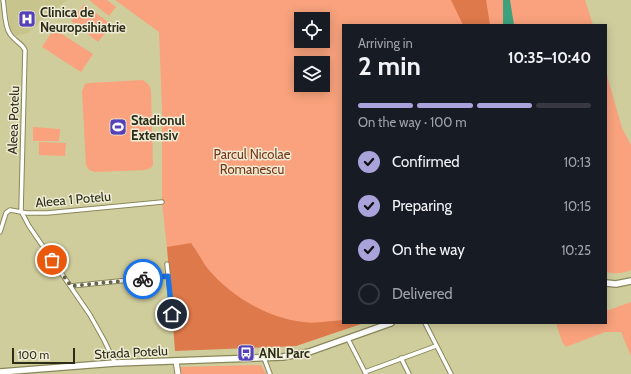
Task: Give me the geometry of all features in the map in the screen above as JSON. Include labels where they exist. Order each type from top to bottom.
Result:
[{"type":"main road","points":[[607,283],[616,284],[630,281]]},
{"type":"main road","name":"Strada Potelu","points":[[0,372],[12,373],[115,363],[283,358],[299,355],[388,324]]},
{"type":"street","name":"Aleea Potelu","points":[[3,0],[7,29],[10,35],[21,44],[25,50],[21,211]]},
{"type":"street","name":"Aleea 1 Potelu","points":[[21,211],[27,213],[47,213],[162,202]]},
{"type":"street","points":[[0,232],[6,213],[8,211],[21,211]]},
{"type":"street","name":"Aleea 1 Potelu","points":[[21,211],[29,226],[90,314],[115,363]]},
{"type":"street","points":[[167,264],[172,314]]},
{"type":"street","points":[[71,286],[168,276]]},
{"type":"street","points":[[425,324],[451,374]]},
{"type":"street","points":[[348,339],[366,373],[401,358],[436,346]]},
{"type":"street","points":[[264,358],[270,374]]},
{"type":"street","points":[[401,358],[409,374]]},
{"type":"street","points":[[176,361],[178,374]]},
{"type":"shaded area","name":"Clinica de Neuropsihiatrie","points":[[6,0],[67,0],[28,33],[16,36],[10,28]]},
{"type":"shaded area","points":[[451,0],[486,0],[490,24],[463,24]]},
{"type":"shaded area","points":[[503,0],[510,0],[514,24],[503,24]]},
{"type":"shaded area","points":[[191,243],[208,269],[217,279],[239,297],[263,311],[290,320],[308,323],[342,320],[342,324],[361,324],[296,346],[175,351],[167,247]]},
{"type":"green space","points":[[89,0],[107,0],[116,7],[109,16]]},
{"type":"green space","name":"Parcul Nicolae Romanescu","points":[[115,0],[585,0],[593,24],[342,24],[342,324],[359,324],[296,346],[276,347],[170,276],[162,202],[162,109],[159,32]]},
{"type":"green space","points":[[84,4],[112,25],[98,42],[71,21]]},
{"type":"green space","points":[[54,29],[93,54],[81,72],[42,47]]},
{"type":"green space","points":[[607,76],[622,128],[631,145],[631,270],[612,273],[607,272]]},
{"type":"green space","name":"Stadionul Extensiv","points":[[143,80],[149,85],[151,90],[152,167],[146,170],[95,172],[88,169],[86,165],[82,91],[85,84]]},
{"type":"green space","points":[[33,127],[60,129],[59,141],[33,141]]},
{"type":"green space","points":[[39,142],[66,143],[65,156],[39,155]]},
{"type":"green space","points":[[631,302],[631,356],[621,332],[605,332],[566,347],[562,342],[556,324],[607,324],[607,311]]},
{"type":"green space","points":[[261,365],[266,374],[179,374],[179,367]]},
{"type":"way so far","points":[[52,260],[71,286],[143,279]]},
{"type":"place","name":"Clinica de Neuropsihiatrie","points":[[27,19]]},
{"type":"place","name":"Stadionul Extensiv","points":[[118,127]]},
{"type":"place","name":"ANL Parc","points":[[246,353]]},
{"type":"route","points":[[143,279],[168,276],[172,314]]}]
